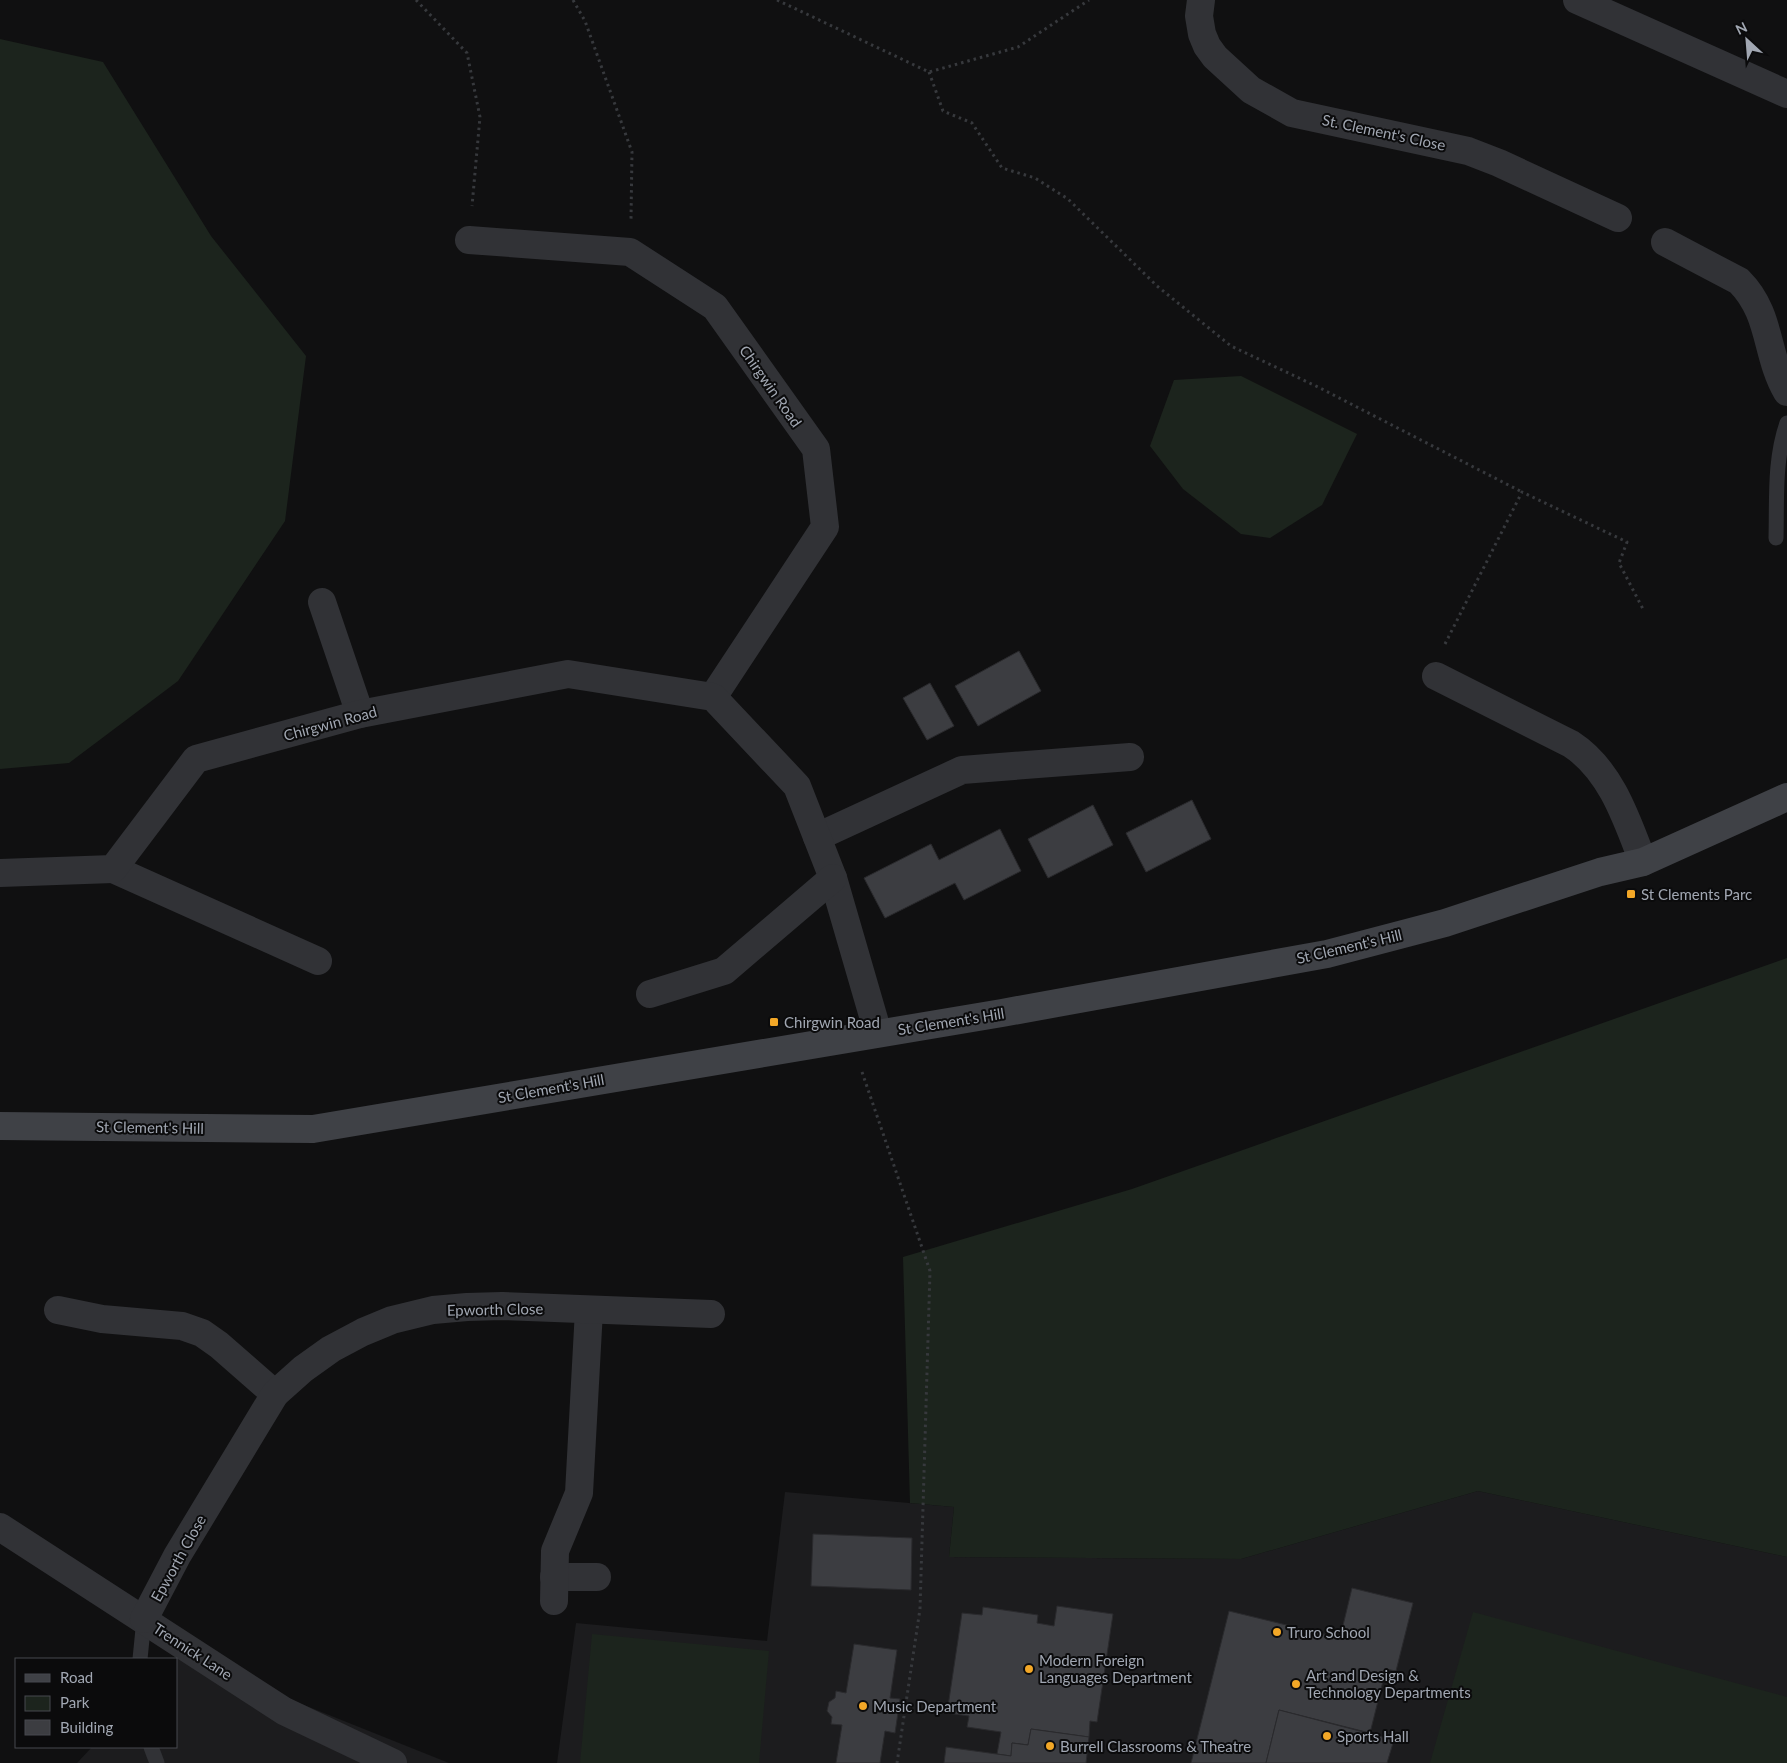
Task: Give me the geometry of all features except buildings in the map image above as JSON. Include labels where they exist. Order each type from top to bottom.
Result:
[{"type":"street","name":"St. Clement's Close","points":[[1201,0],[1199,16],[1202,34],[1207,46],[1215,57],[1251,90],[1292,113],[1468,151],[1499,163],[1618,218]]},
{"type":"street","points":[[1577,0],[1787,94]]},
{"type":"street","name":"Chirgwin Road","points":[[113,870],[196,760],[360,714],[568,674],[713,697],[825,527],[816,449],[715,307],[630,252],[469,240]]},
{"type":"street","points":[[1665,242],[1738,281],[1746,289],[1762,314],[1779,374],[1787,392]]},
{"type":"street","points":[[322,602],[360,714]]},
{"type":"street","points":[[1436,676],[1571,744],[1586,754],[1614,792],[1644,862]]},
{"type":"street","points":[[713,697],[797,786],[833,878],[878,1033]]},
{"type":"street","points":[[817,837],[962,770],[1130,757]]},
{"type":"street","name":"St Clement's Hill","points":[[0,1126],[312,1129],[1002,1012],[1327,954],[1445,923],[1600,872],[1644,862],[1787,797]]},
{"type":"street","points":[[0,873],[113,870],[318,961]]},
{"type":"street","points":[[650,994],[724,971],[833,878]]},
{"type":"street","name":"Epworth Close","points":[[144,1619],[176,1556],[275,1394],[303,1368],[330,1349],[392,1320],[432,1310],[502,1306],[711,1314]]},
{"type":"street","points":[[58,1310],[102,1319],[182,1326],[202,1333],[220,1345],[275,1394]]},
{"type":"street","points":[[588,1310],[578,1493],[554,1551],[554,1589],[597,1577]]},
{"type":"street","name":"Trennick Lane","points":[[0,1527],[284,1711],[393,1763]]},
{"type":"lane","points":[[1776,538],[1778,465],[1781,441],[1787,423]]},
{"type":"lane","points":[[140,1658],[144,1619]]},
{"type":"lane","points":[[151,1748],[157,1763]]},
{"type":"path","points":[[416,0],[467,53],[480,117],[469,240]]},
{"type":"path","points":[[573,0],[585,21],[632,152],[630,252]]},
{"type":"path","points":[[777,0],[929,72],[1018,47],[1089,0]]},
{"type":"path","points":[[929,72],[943,111],[972,123],[1002,168],[1035,178],[1068,199],[1157,286],[1231,346],[1318,387],[1522,492],[1627,542],[1618,562],[1643,609]]},
{"type":"path","points":[[1436,676],[1441,653],[1522,492]]},
{"type":"path","points":[[851,1038],[930,1271],[920,1609],[897,1763]]},
{"type":"shaded area","name":"Truro School","points":[[1478,1491],[1787,1557],[1787,1763],[557,1763],[576,1623],[767,1641],[785,1492],[954,1507],[949,1557],[1241,1559]]},
{"type":"shaded area","points":[[179,1655],[449,1763],[77,1763],[91,1748],[178,1748],[178,1658],[176,1658]]},
{"type":"green space","points":[[0,39],[103,62],[211,236],[306,356],[285,521],[178,681],[69,763],[0,769]]},
{"type":"green space","points":[[1241,376],[1357,434],[1322,505],[1270,538],[1241,534],[1183,489],[1150,446],[1174,380]]},
{"type":"green space","points":[[1787,958],[1787,1557],[1478,1491],[1241,1559],[949,1557],[954,1507],[910,1503],[903,1257],[1132,1189]]},
{"type":"green space","points":[[1473,1612],[1787,1697],[1787,1763],[1430,1763]]},
{"type":"green space","points":[[592,1634],[769,1651],[759,1763],[580,1763]]},
{"type":"place","name":"St Clements Parc","points":[[1631,894]]},
{"type":"place","name":"Chirgwin Road","points":[[774,1022]]},
{"type":"place","name":"Truro School","points":[[1277,1632]]},
{"type":"place","name":"Modern Foreign Languages Department","points":[[1029,1669]]},
{"type":"place","name":"Art and Design & Technology Departments","points":[[1296,1684]]},
{"type":"place","name":"Music Department","points":[[863,1706]]},
{"type":"place","name":"Sports Hall","points":[[1327,1736]]},
{"type":"place","name":"Burrell Classrooms & Theatre","points":[[1050,1746]]}]
